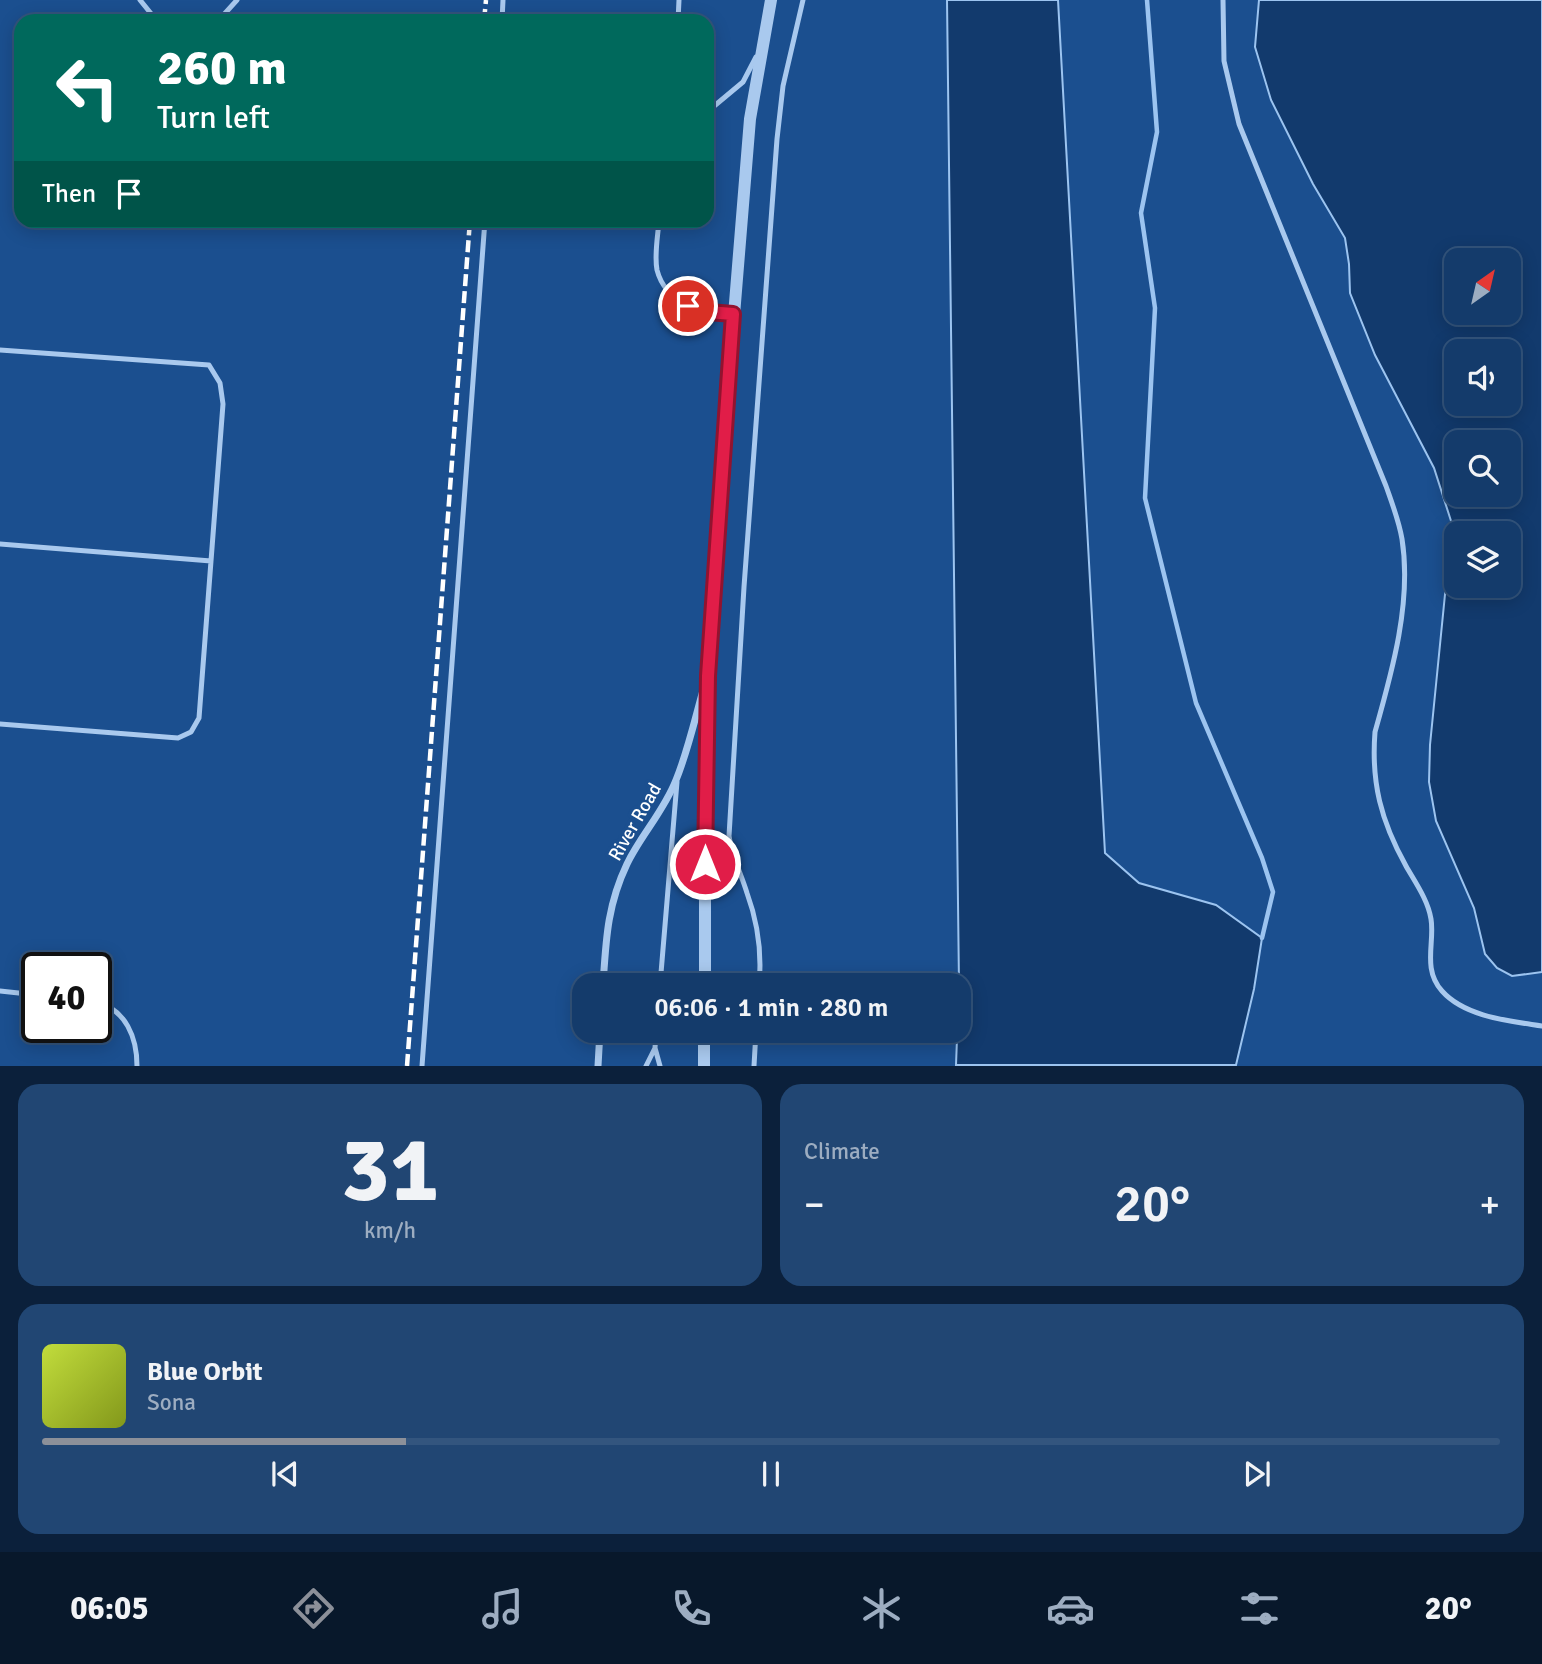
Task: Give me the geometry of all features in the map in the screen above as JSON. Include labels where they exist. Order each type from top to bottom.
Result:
[{"type":"street","points":[[705,973],[708,676],[733,314],[750,119],[771,0]]},
{"type":"street","name":"River Road","points":[[604,973],[608,920],[618,887],[628,862],[667,801],[677,778],[708,676]]},
{"type":"street","points":[[598,1066],[599,1043]]},
{"type":"street","points":[[704,1043],[704,1066]]},
{"type":"lane","points":[[140,0],[151,14]]},
{"type":"lane","points":[[224,14],[237,0]]},
{"type":"lane","points":[[760,973],[755,916],[736,866],[729,836],[744,587],[777,139],[783,86],[803,0]]},
{"type":"lane","points":[[1223,0],[1224,61],[1239,124],[1386,486],[1402,540],[1403,579],[1398,638],[1374,748],[1374,781],[1380,806],[1403,861],[1427,905],[1431,919],[1430,958],[1440,989],[1468,1009],[1542,1026]]},
{"type":"lane","points":[[714,106],[743,82],[763,37]]},
{"type":"lane","points":[[422,1066],[484,228]]},
{"type":"lane","points":[[659,228],[657,271],[667,289],[688,306],[708,312],[733,314]]},
{"type":"lane","points":[[0,350],[209,365],[220,383],[223,404],[199,718],[191,732],[178,738],[0,724]]},
{"type":"lane","points":[[0,544],[211,561]]},
{"type":"lane","points":[[661,973],[677,778]]},
{"type":"lane","points":[[0,991],[21,993]]},
{"type":"lane","points":[[112,1008],[126,1021],[136,1046],[137,1066]]},
{"type":"lane","points":[[645,1043],[655,1045]]},
{"type":"lane","points":[[754,1066],[755,1043]]},
{"type":"lane","points":[[646,1066],[655,1045]]},
{"type":"lane","points":[[655,1045],[660,1066]]},
{"type":"water","points":[[947,0],[1058,0],[1105,853],[1139,883],[1216,905],[1262,938],[1254,989],[1236,1065],[956,1065],[957,1043],[971,1043],[971,973],[959,973]]},
{"type":"water","points":[[1259,0],[1542,0],[1542,972],[1512,976],[1497,968],[1485,954],[1474,908],[1436,821],[1429,782],[1430,745],[1445,598],[1521,598],[1521,521],[1451,521],[1447,507],[1521,507],[1521,430],[1444,430],[1444,499],[1434,468],[1375,355],[1350,293],[1345,238],[1313,184],[1271,100],[1255,47]]},
{"type":"waterway","points":[[1147,0],[1157,132],[1141,213],[1155,308],[1145,498],[1196,703],[1262,858],[1273,892],[1262,938]]},
{"type":"railway","points":[[485,14],[486,0]]},
{"type":"railway","points":[[407,1066],[469,228]]},
{"type":"route","points":[[688,306],[708,312],[733,314],[708,676],[705,864]]}]
